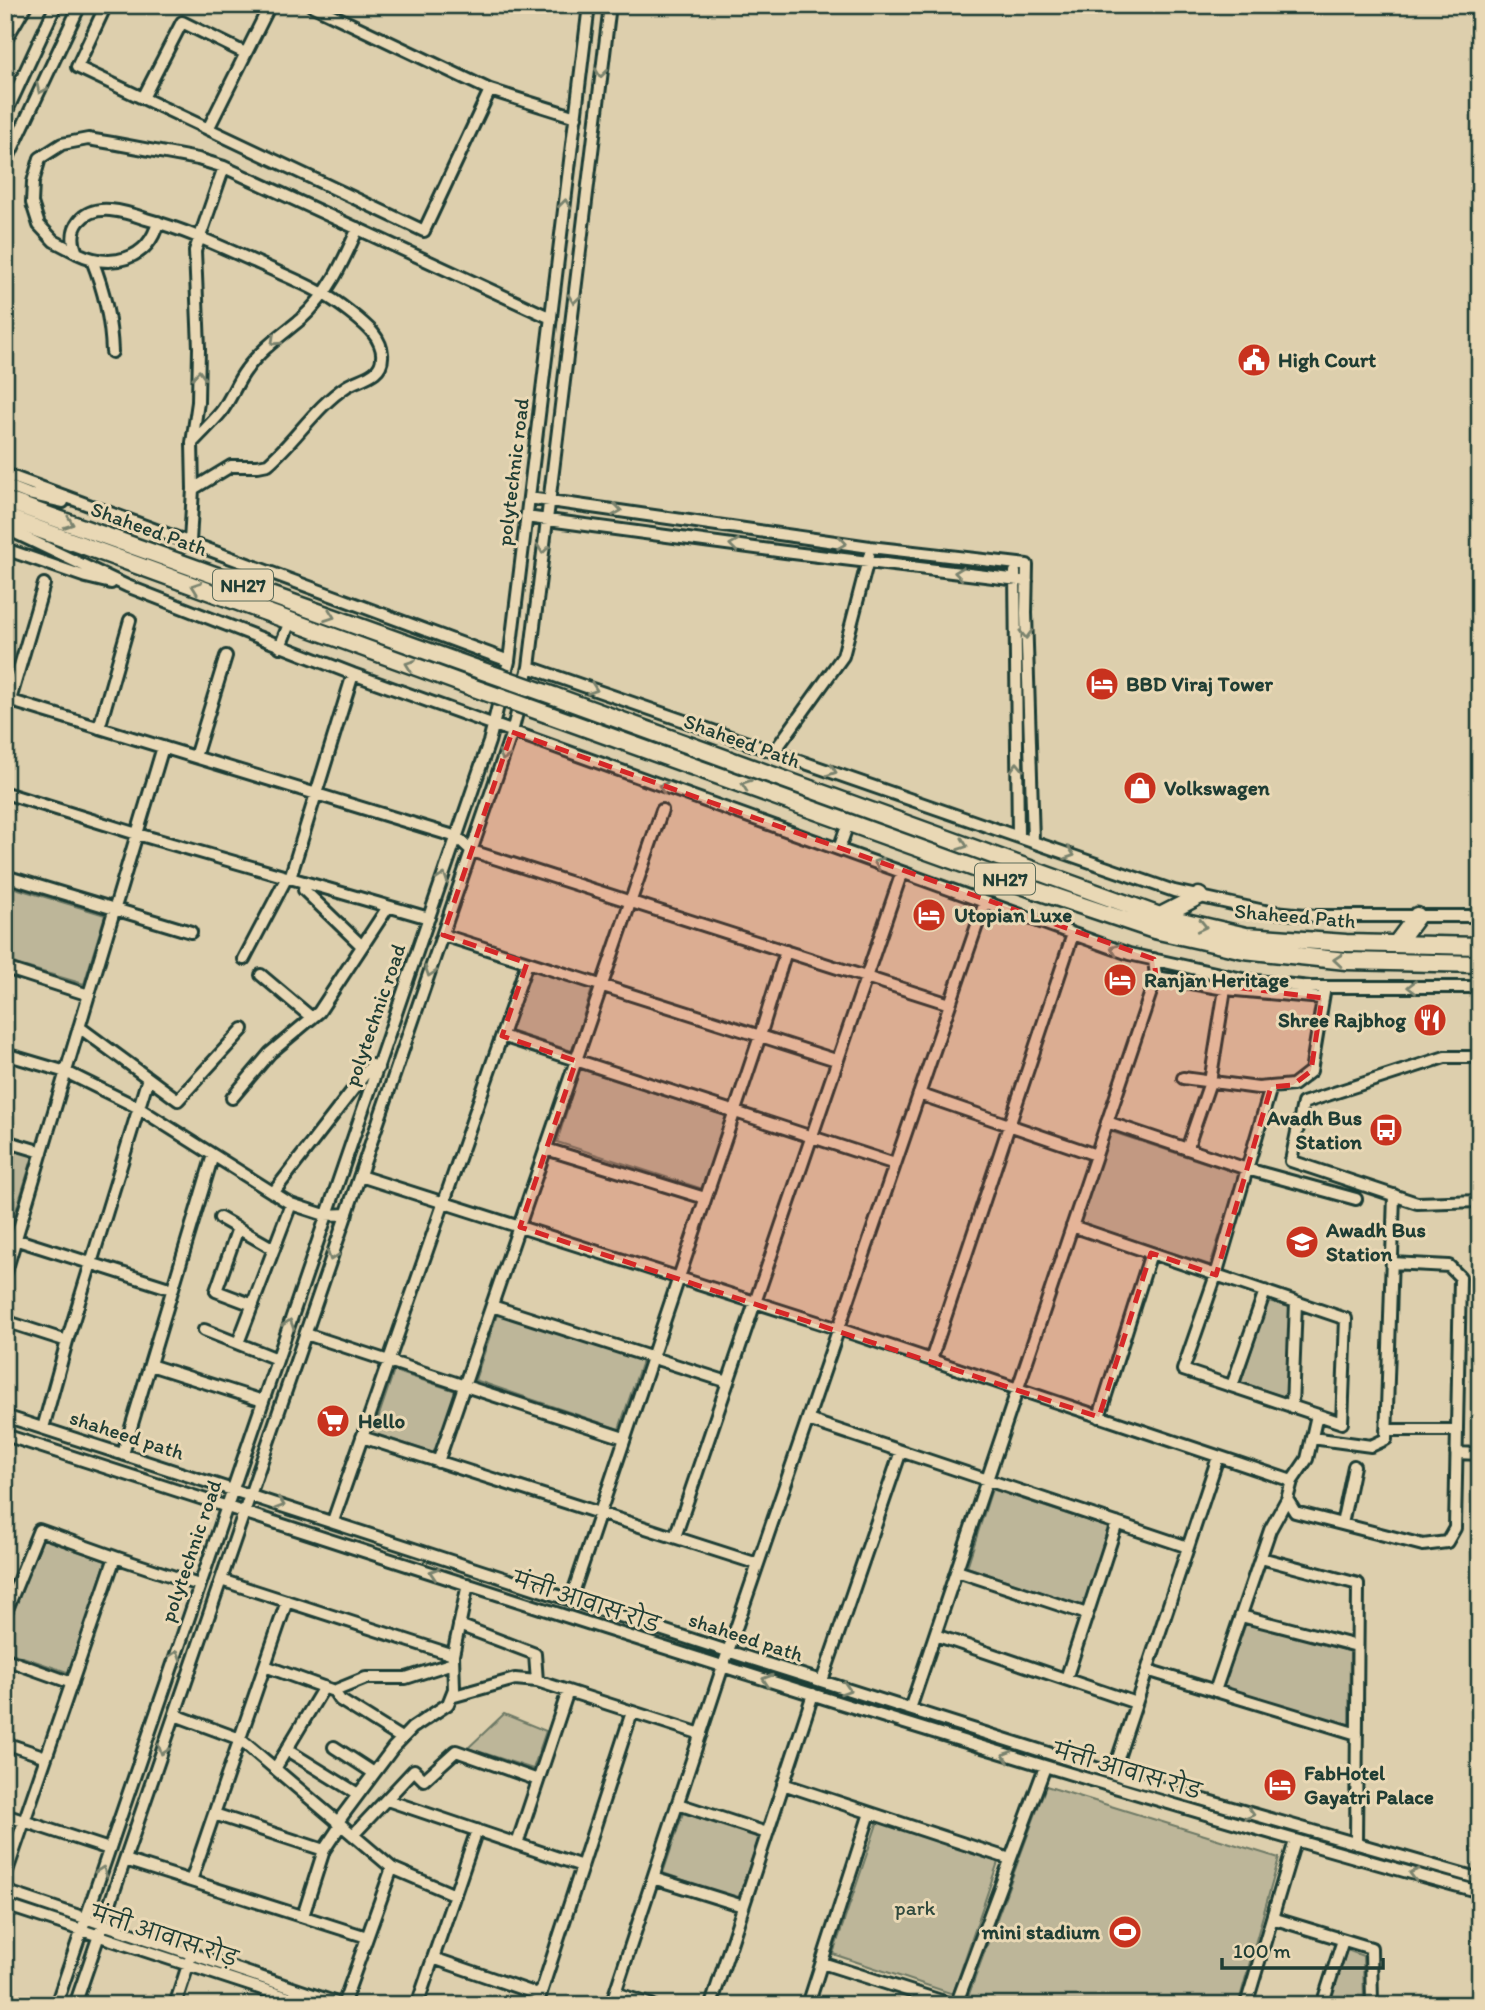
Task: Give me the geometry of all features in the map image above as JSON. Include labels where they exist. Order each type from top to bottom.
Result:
[{"type":"highway","name":"Shaheed Path","points":[[5,500],[1160,916],[1246,936],[1480,946]]},
{"type":"highway","name":"Shaheed Path","points":[[6,525],[1154,930],[1244,950],[1346,961],[1480,964]]},
{"type":"highway","points":[[1160,916],[1199,896]]},
{"type":"highway","points":[[1395,944],[1417,916]]},
{"type":"street","points":[[5,41],[26,5]]},
{"type":"street","points":[[5,115],[56,5]]},
{"type":"street","points":[[5,164],[80,5]]},
{"type":"street","points":[[77,67],[106,5]]},
{"type":"street","points":[[208,129],[270,5]]},
{"type":"street","points":[[310,5],[490,90],[576,117]]},
{"type":"street","name":"polytechnic road","points":[[56,2005],[325,1215],[336,1190],[457,837],[493,725],[509,661],[589,5]]},
{"type":"street","points":[[75,2005],[512,732],[529,667],[610,5]]},
{"type":"street","points":[[143,98],[182,22],[245,53]]},
{"type":"street","points":[[56,58],[424,231],[490,90]]},
{"type":"street","points":[[158,222],[150,242],[141,251],[112,262],[92,260],[54,242],[40,225],[32,203],[33,182],[40,158],[62,144],[88,139],[198,159],[224,167],[551,318]]},
{"type":"street","points":[[190,542],[192,443],[198,402],[199,348],[194,251],[224,167]]},
{"type":"street","points":[[77,253],[72,241],[73,230],[82,218],[99,211],[109,210],[158,222],[200,237],[324,294],[373,332],[379,342],[383,358],[380,367],[348,386],[322,407],[268,464],[230,466],[193,489]]},
{"type":"street","points":[[192,443],[222,411],[245,371],[256,358],[302,318],[324,294],[340,270],[358,228]]},
{"type":"street","points":[[92,260],[106,302],[112,352]]},
{"type":"street","points":[[547,352],[568,354]]},
{"type":"street","points":[[5,474],[509,661]]},
{"type":"street","points":[[5,485],[28,494],[103,510]]},
{"type":"street","points":[[529,498],[870,547],[1027,565],[1032,841]]},
{"type":"street","points":[[526,517],[1027,581]]},
{"type":"street","points":[[6,525],[9,538],[5,546],[86,578],[127,586]]},
{"type":"street","points":[[6,525],[127,586],[281,647],[1129,954],[1233,977],[1324,992]]},
{"type":"street","points":[[774,751],[843,656],[870,547]]},
{"type":"street","points":[[1015,564],[1017,835]]},
{"type":"street","points":[[44,584],[7,699],[457,837],[472,851],[950,1004]]},
{"type":"street","points":[[299,595],[304,584]]},
{"type":"street","points":[[99,727],[131,620]]},
{"type":"street","points":[[281,647],[288,629]]},
{"type":"street","points":[[195,757],[226,656]]},
{"type":"street","points":[[529,667],[1174,891],[1264,911],[1316,916],[1480,916]]},
{"type":"street","points":[[244,959],[288,877],[353,674]]},
{"type":"street","points":[[5,1275],[10,1238],[42,1152],[163,747]]},
{"type":"street","points":[[858,795],[862,782]]},
{"type":"street","points":[[5,793],[429,918]]},
{"type":"street","points":[[438,1462],[662,810]]},
{"type":"street","points":[[839,849],[845,832]]},
{"type":"street","points":[[675,1537],[902,872]]},
{"type":"street","points":[[5,876],[191,932]]},
{"type":"street","points":[[305,882],[304,890],[362,946]]},
{"type":"street","points":[[611,2005],[728,1651],[985,902]]},
{"type":"street","points":[[232,1098],[270,1053],[318,1012],[388,906]]},
{"type":"street","points":[[443,934],[836,1060]]},
{"type":"street","points":[[931,1360],[1073,934]]},
{"type":"street","points":[[571,1599],[786,951]]},
{"type":"street","points":[[911,1709],[1156,977],[1154,960]]},
{"type":"street","points":[[333,1521],[527,963]]},
{"type":"street","points":[[5,968],[89,995]]},
{"type":"street","points":[[1178,981],[1200,970]]},
{"type":"street","points":[[261,975],[312,1018]]},
{"type":"street","points":[[1156,977],[1225,989],[1324,992],[1480,987]]},
{"type":"street","points":[[1188,1149],[1210,1082],[1225,989],[1233,977]]},
{"type":"street","points":[[1183,1079],[1258,1088],[1293,1085],[1311,1071],[1324,992]]},
{"type":"street","points":[[79,1027],[178,1100],[243,1029]]},
{"type":"street","points":[[502,1037],[895,1164]]},
{"type":"street","points":[[5,1054],[66,1072],[137,1107],[291,1204],[325,1215],[347,1214]]},
{"type":"street","points":[[1480,1057],[1445,1057],[1303,1103],[1291,1161],[1417,1203],[1480,1201]]},
{"type":"street","points":[[273,1193],[372,1065],[378,1068]]},
{"type":"street","points":[[43,1428],[90,1262],[148,1078]]},
{"type":"street","points":[[1072,1226],[1216,1275],[1265,1291],[1346,1319],[1342,1423],[1183,1370],[1216,1275],[1271,1087]]},
{"type":"street","points":[[919,1094],[1096,1155]]},
{"type":"street","points":[[1107,1122],[1247,1169],[1356,1199]]},
{"type":"street","points":[[5,1141],[42,1152]]},
{"type":"street","points":[[546,1149],[705,1198]]},
{"type":"street","points":[[123,1454],[213,1155]]},
{"type":"street","points":[[360,1175],[839,1329],[1292,1481]]},
{"type":"street","points":[[1312,1438],[1371,1446],[1386,1439],[1394,1195]]},
{"type":"street","points":[[238,1343],[291,1204]]},
{"type":"street","points":[[220,1218],[274,1249]]},
{"type":"street","points":[[238,1228],[216,1292],[253,1305]]},
{"type":"street","points":[[10,1238],[172,1290]]},
{"type":"street","points":[[1099,1417],[1152,1253]]},
{"type":"street","points":[[1287,1499],[1295,1512],[1423,1545],[1447,1542],[1455,1528],[1460,1277],[1449,1266],[1392,1263]]},
{"type":"street","points":[[1232,1387],[1265,1291]]},
{"type":"street","points":[[1292,1406],[1296,1302]]},
{"type":"street","points":[[492,1306],[728,1382]]},
{"type":"street","points":[[5,1321],[67,1341]]},
{"type":"street","points":[[204,1330],[277,1359]]},
{"type":"street","points":[[306,1334],[624,1438]]},
{"type":"street","points":[[150,1365],[263,1401]]},
{"type":"street","points":[[1215,1691],[1270,1530],[1287,1499],[1292,1481],[1307,1459],[1317,1415]]},
{"type":"street","name":"shaheed path","points":[[5,1416],[1113,1773],[1480,1879]]},
{"type":"street","points":[[808,1420],[1188,1547]]},
{"type":"street","points":[[1386,1430],[1457,1430]]},
{"type":"street","name":"मंत्ती आवास रोड","points":[[5,1436],[1045,1768],[1480,1892]]},
{"type":"street","points":[[362,1437],[758,1564]]},
{"type":"street","points":[[822,1681],[901,1451]]},
{"type":"street","points":[[1456,1453],[1480,1454]]},
{"type":"street","points":[[1113,1773],[1218,1457]]},
{"type":"street","points":[[1342,1524],[1354,1466]]},
{"type":"street","points":[[1066,1679],[1117,1523]]},
{"type":"street","points":[[5,1614],[39,1530],[200,1586]]},
{"type":"street","points":[[5,1877],[115,1557]]},
{"type":"street","points":[[1261,1558],[1358,1584],[1356,1844]]},
{"type":"street","points":[[957,1571],[1087,1614]]},
{"type":"street","points":[[221,1580],[453,1659]]},
{"type":"street","points":[[303,1916],[324,1850],[358,1794],[401,1738],[448,1704],[454,1689],[453,1659],[468,1584]]},
{"type":"street","points":[[191,1881],[287,1601]]},
{"type":"street","points":[[1241,1616],[1357,1646]]},
{"type":"street","points":[[459,1625],[534,1654],[537,1681]]},
{"type":"street","points":[[935,1635],[1136,1703]]},
{"type":"street","points":[[5,1659],[72,1683]]},
{"type":"street","points":[[275,1769],[329,1689],[366,1678],[406,1678],[453,1659]]},
{"type":"street","points":[[265,1666],[329,1689],[340,1700],[401,1738]]},
{"type":"street","points":[[1147,1670],[1357,1734]]},
{"type":"street","points":[[451,1697],[515,1679],[537,1681],[701,1734]]},
{"type":"street","points":[[517,1844],[568,1691]]},
{"type":"street","points":[[710,2005],[813,1694]]},
{"type":"street","points":[[433,1958],[538,2000],[632,1712]]},
{"type":"street","points":[[175,1715],[240,1739],[392,1868],[455,1895]]},
{"type":"street","points":[[5,1743],[46,1757]]},
{"type":"street","points":[[334,1746],[374,1773]]},
{"type":"street","points":[[287,1750],[358,1794]]},
{"type":"street","points":[[353,1835],[414,1770],[424,1780],[456,1751],[538,1780]]},
{"type":"street","points":[[821,1962],[955,2005],[1045,1768]]},
{"type":"street","points":[[783,1784],[1010,1859]]},
{"type":"street","points":[[387,1800],[582,1866]]},
{"type":"street","points":[[678,1804],[767,1833]]},
{"type":"street","points":[[1223,1820],[1226,1807]]},
{"type":"street","points":[[808,2005],[870,1813]]},
{"type":"street","points":[[214,1814],[324,1850]]},
{"type":"street","points":[[5,1815],[109,1849]]},
{"type":"street","points":[[418,2005],[477,1830]]},
{"type":"street","points":[[1246,2005],[1295,1841]]},
{"type":"street","points":[[125,1860],[368,1937]]},
{"type":"street","points":[[5,1891],[103,1923],[190,1959],[343,2005],[392,1868]]},
{"type":"street","points":[[653,1878],[743,1906]]},
{"type":"street","name":"मंत्ती आवास रोड़","points":[[5,1905],[99,1935],[190,1959],[312,2005]]},
{"type":"street","points":[[1272,1918],[1370,1948],[1372,2005]]},
{"type":"street","points":[[1322,2005],[1343,1940]]},
{"type":"street","points":[[175,2005],[190,1959]]},
{"type":"street","points":[[615,1993],[652,2005]]},
{"type":"highlighted area","points":[[512,732],[1154,959],[1156,977],[1322,998],[1311,1071],[1293,1085],[1271,1087],[1216,1275],[1151,1253],[1099,1417],[520,1227],[576,1061],[502,1036],[527,963],[443,935]]},
{"type":"green space","points":[[5,885],[105,915],[84,984],[5,961]]},
{"type":"green space","points":[[530,969],[592,989],[572,1051],[510,1031]]},
{"type":"green space","points":[[580,1069],[726,1116],[703,1189],[557,1142]]},
{"type":"green space","points":[[1109,1131],[1240,1174],[1210,1265],[1079,1222]]},
{"type":"green space","points":[[5,1147],[33,1156],[10,1230],[5,1228]]},
{"type":"green space","points":[[1268,1301],[1291,1307],[1287,1398],[1241,1382]]},
{"type":"green space","points":[[498,1312],[642,1361],[619,1429],[475,1380]]},
{"type":"green space","points":[[394,1371],[456,1391],[436,1454],[373,1433]]},
{"type":"green space","points":[[992,1489],[1109,1528],[1083,1606],[967,1567]]},
{"type":"green space","points":[[43,1539],[106,1561],[70,1673],[5,1651],[5,1633]]},
{"type":"green space","points":[[1246,1623],[1350,1651],[1349,1726],[1223,1687]]},
{"type":"green space","points":[[504,1714],[546,1731],[533,1769],[468,1748]]},
{"type":"green space","name":"mini stadium","points":[[1046,1786],[1279,1858],[1238,2005],[965,2005]]},
{"type":"green space","points":[[683,1813],[759,1838],[738,1899],[663,1873]]},
{"type":"green space","name":"park","points":[[878,1821],[998,1862],[953,1994],[833,1954]]},
{"type":"green space","points":[[1347,1950],[1363,1956],[1364,2005],[1328,2005]]},
{"type":"place","name":"High Court","points":[[1254,360]]},
{"type":"place","name":"BBD Viraj Tower","points":[[1102,684]]},
{"type":"place","name":"Volkswagen","points":[[1140,788]]},
{"type":"place","name":"Utopian Luxe","points":[[929,915]]},
{"type":"place","name":"Ranjan Heritage","points":[[1120,980]]},
{"type":"place","name":"Shree Rajbhog","points":[[1430,1020]]},
{"type":"place","name":"Avadh Bus Station","points":[[1386,1130]]},
{"type":"place","name":"Awadh Bus Station","points":[[1302,1242]]},
{"type":"place","name":"Hello","points":[[333,1421]]},
{"type":"place","name":"FabHotel Gayatri Palace","points":[[1280,1785]]},
{"type":"place","name":"mini stadium","points":[[1125,1932]]}]
